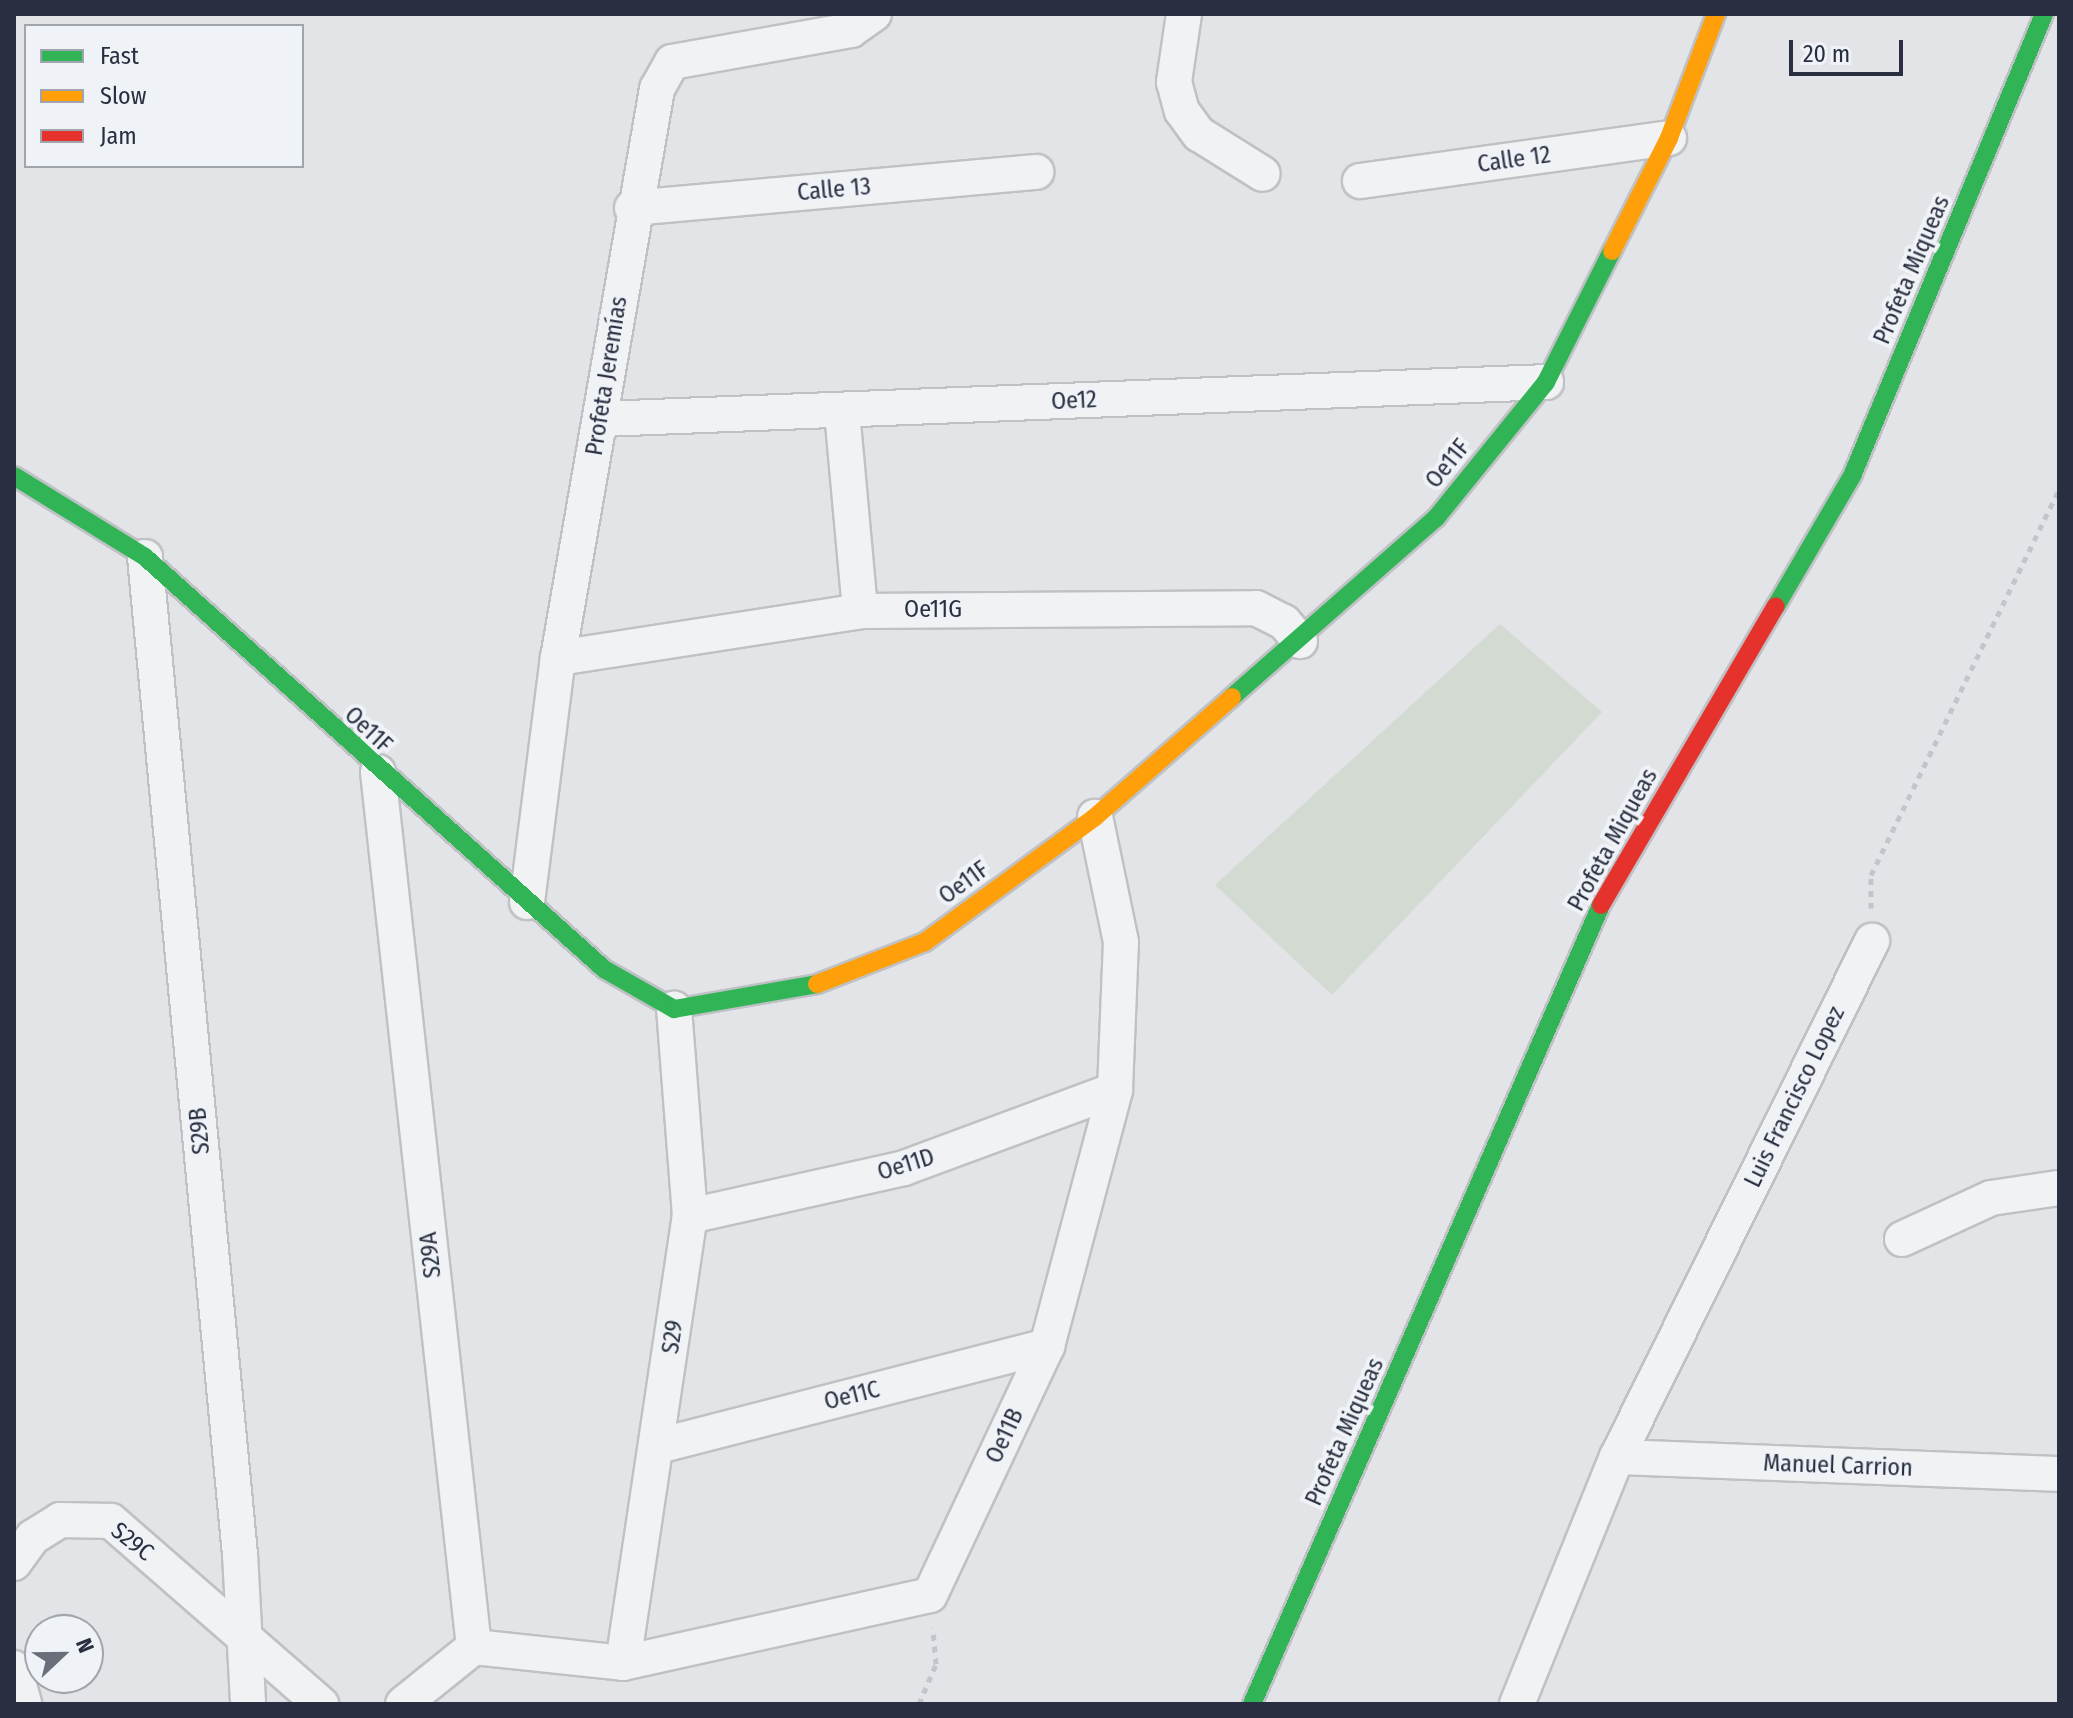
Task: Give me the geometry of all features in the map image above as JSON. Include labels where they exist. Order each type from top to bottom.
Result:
[{"type":"street","name":"Profeta Jeremías","points":[[527,902],[558,658],[602,419],[632,208],[657,89],[672,62],[851,30],[874,14]]},
{"type":"street","points":[[1184,14],[1174,82],[1182,111],[1199,134],[1263,174]]},
{"type":"street","name":"Oe11F","points":[[14,476],[145,557],[378,772],[604,969],[674,1009],[823,983],[925,942],[1095,817],[1300,641],[1436,518],[1546,382],[1669,138],[1716,14]]},
{"type":"street","name":"Profeta Miqueas","points":[[1252,1704],[1599,908],[1852,476],[2044,14]]},
{"type":"street","name":"Calle 12","points":[[1360,181],[1669,138]]},
{"type":"street","name":"Calle 13","points":[[632,208],[1036,172]]},
{"type":"street","name":"Oe12","points":[[602,419],[842,412],[1546,382]]},
{"type":"street","points":[[842,412],[860,611]]},
{"type":"street","name":"S29B","points":[[145,557],[240,1554],[241,1635],[248,1704]]},
{"type":"street","name":"Oe11G","points":[[558,658],[860,611],[1256,608],[1271,613],[1300,641]]},
{"type":"street","name":"S29A","points":[[378,772],[474,1647]]},
{"type":"street","name":"Oe11B","points":[[930,1595],[1047,1346],[1115,1090],[1121,942],[1095,817]]},
{"type":"street","name":"Luis Francisco Lopez","points":[[1517,1704],[1617,1457],[1872,941]]},
{"type":"street","name":"S29","points":[[623,1663],[658,1446],[690,1216],[674,1009]]},
{"type":"street","name":"Oe11D","points":[[690,1216],[904,1168],[1115,1090]]},
{"type":"street","points":[[1902,1239],[1991,1198],[2059,1188]]},
{"type":"street","name":"Oe11C","points":[[658,1446],[1047,1346]]},
{"type":"street","name":"Manuel Carrion","points":[[1617,1457],[2059,1474]]},
{"type":"street","name":"S29C","points":[[14,1563],[33,1537],[60,1520],[111,1521],[241,1635]]},
{"type":"street","points":[[403,1704],[474,1647],[623,1663],[930,1595]]},
{"type":"street","points":[[241,1635],[321,1704]]},
{"type":"street","points":[[14,1668],[24,1704]]},
{"type":"path","points":[[1872,941],[1871,875],[2059,490]]},
{"type":"path","points":[[919,1704],[936,1664],[930,1595]]},
{"type":"shaded area","points":[[1500,624],[1602,712],[1332,995],[1215,885]]},
{"type":"traffic: fast","points":[[1776,606],[1852,476],[2044,14]]},
{"type":"traffic: fast","points":[[1232,697],[1436,518],[1546,382],[1612,251]]},
{"type":"traffic: fast","points":[[14,476],[145,557],[604,969],[674,1009],[817,984]]},
{"type":"traffic: fast","points":[[1252,1704],[1601,905]]},
{"type":"traffic: slow","points":[[1612,251],[1669,138],[1716,14]]},
{"type":"traffic: slow","points":[[817,984],[925,942],[1095,817],[1232,697]]},
{"type":"traffic: jam","points":[[1601,905],[1776,606]]}]
